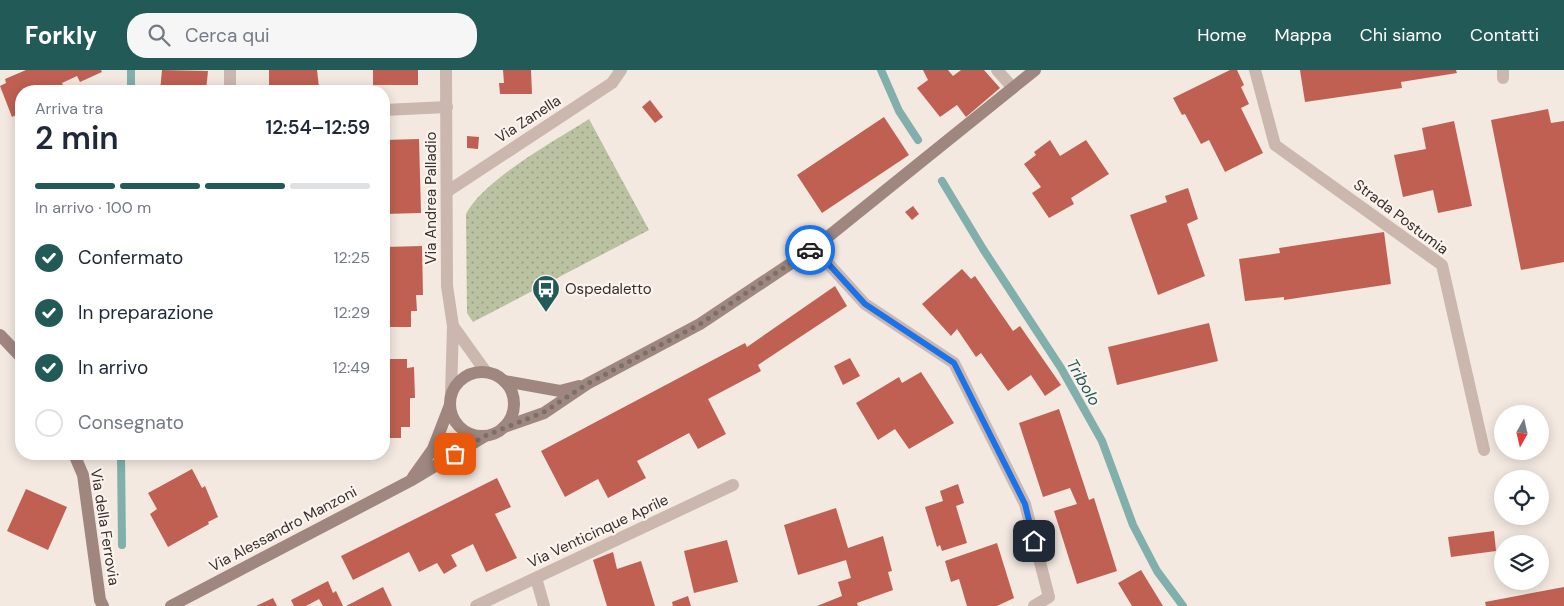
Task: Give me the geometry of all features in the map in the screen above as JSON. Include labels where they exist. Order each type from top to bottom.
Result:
[{"type":"street","points":[[230,70],[230,85]]},
{"type":"street","name":"Via Andrea Palladio","points":[[446,70],[447,286],[453,326],[450,400]]},
{"type":"street","name":"Via Zanella","points":[[448,191],[612,83],[622,70]]},
{"type":"street","points":[[996,70],[1013,88]]},
{"type":"street","points":[[504,427],[510,419],[513,399],[504,381],[496,375],[486,372],[464,377],[456,384],[450,400],[452,416],[466,432],[485,436],[544,412],[587,384],[700,324],[814,248],[919,161],[1035,70]]},
{"type":"street","name":"Strada Postumia","points":[[1255,70],[1275,144],[1442,265],[1484,450]]},
{"type":"street","points":[[390,110],[447,107]]},
{"type":"street","points":[[814,248],[865,304],[954,363],[1025,504],[1049,597],[1034,606]]},
{"type":"street","name":"Via Andrea Palladio","points":[[453,326],[486,372]]},
{"type":"street","points":[[0,335],[15,351]]},
{"type":"street","points":[[504,381],[560,391],[587,384]]},
{"type":"street","name":"Via Alessandro Manzoni","points":[[410,482],[432,449],[450,400]]},
{"type":"street","name":"Via Alessandro Manzoni","points":[[171,606],[410,482],[485,436]]},
{"type":"street","name":"Via della Ferrovia","points":[[77,460],[83,474],[100,600],[103,606]]},
{"type":"street","name":"Via Venticinque Aprile","points":[[476,606],[733,485]]},
{"type":"street","points":[[536,578],[544,606]]},
{"type":"green space","points":[[589,119],[649,230],[473,322],[467,313],[466,214],[488,187],[504,174]]},
{"type":"building","points":[[26,70],[101,70],[102,72],[80,82],[77,76],[62,83],[63,85],[15,85],[15,116],[12,117],[0,86],[6,83],[5,79]]},
{"type":"building","points":[[162,70],[208,71],[207,85],[161,85]]},
{"type":"building","points":[[269,70],[317,70],[319,85],[269,85]]},
{"type":"building","points":[[373,70],[418,70],[418,85],[373,85]]},
{"type":"building","points":[[503,70],[531,70],[532,94],[500,94],[499,83],[504,83]]},
{"type":"building","points":[[923,70],[948,70],[953,76],[961,70],[984,70],[1000,88],[966,117],[957,105],[940,117],[917,88],[928,80]]},
{"type":"building","points":[[1230,70],[1237,70],[1244,85],[1241,87],[1249,104],[1241,108],[1263,153],[1225,172],[1209,140],[1201,144],[1185,114],[1182,115],[1173,98]]},
{"type":"building","points":[[1300,70],[1456,70],[1457,73],[1401,82],[1402,88],[1305,102]]},
{"type":"building","points":[[650,100],[663,117],[655,123],[642,107]]},
{"type":"building","points":[[1548,109],[1551,123],[1564,121],[1564,262],[1521,270],[1491,120]]},
{"type":"building","points":[[884,117],[909,155],[822,213],[797,175]]},
{"type":"building","points":[[1454,121],[1472,206],[1438,213],[1433,190],[1403,197],[1394,155],[1426,149],[1422,128]]},
{"type":"building","points":[[467,136],[479,137],[478,149],[467,148]]},
{"type":"building","points":[[419,139],[421,213],[390,214],[390,140]]},
{"type":"building","points":[[1050,140],[1060,156],[1086,140],[1109,174],[1071,198],[1074,204],[1049,218],[1032,193],[1041,187],[1024,164],[1036,155],[1034,152]]},
{"type":"building","points":[[1188,188],[1198,219],[1187,224],[1205,276],[1158,295],[1130,215],[1167,202],[1165,196]]},
{"type":"building","points":[[913,206],[919,214],[912,220],[905,212]]},
{"type":"building","points":[[1384,232],[1391,284],[1284,300],[1284,297],[1245,301],[1239,259],[1280,253],[1279,248]]},
{"type":"building","points":[[422,246],[423,295],[416,295],[417,311],[411,311],[411,327],[390,327],[390,247]]},
{"type":"building","points":[[962,269],[971,279],[975,276],[1013,331],[1020,326],[1061,385],[1045,396],[1031,375],[1008,391],[981,353],[976,357],[957,329],[951,336],[922,304]]},
{"type":"building","points":[[835,286],[847,306],[758,365],[761,371],[708,399],[726,434],[698,449],[689,433],[637,461],[646,478],[608,498],[598,479],[565,497],[541,451],[745,343],[747,347]]},
{"type":"building","points":[[1209,323],[1218,361],[1117,385],[1108,347]]},
{"type":"building","points":[[850,358],[860,376],[843,385],[834,366]]},
{"type":"building","points":[[390,359],[407,359],[407,368],[414,367],[415,398],[410,398],[410,427],[401,427],[401,438],[390,438]]},
{"type":"building","points":[[921,372],[954,423],[909,449],[895,429],[878,440],[856,403],[899,377],[902,383]]},
{"type":"building","points":[[1059,409],[1089,500],[1094,498],[1117,571],[1077,584],[1054,511],[1077,504],[1070,488],[1043,497],[1019,423]]},
{"type":"building","points":[[192,469],[202,488],[205,486],[218,517],[168,547],[150,514],[157,509],[148,493]]},
{"type":"building","points":[[497,478],[511,507],[495,514],[517,558],[486,572],[473,544],[451,555],[457,566],[444,574],[437,563],[419,572],[409,552],[353,580],[341,556]]},
{"type":"building","points":[[958,484],[964,503],[956,506],[967,543],[942,551],[940,545],[937,547],[925,507],[943,501],[940,491]]},
{"type":"building","points":[[26,489],[67,507],[48,550],[7,531]]},
{"type":"building","points":[[836,508],[848,548],[883,536],[892,571],[888,572],[893,590],[857,603],[858,606],[817,606],[842,596],[838,582],[851,578],[846,560],[798,575],[784,525]]},
{"type":"building","points":[[1494,531],[1494,551],[1451,557],[1448,537]]},
{"type":"building","points":[[727,540],[738,582],[694,593],[684,551]]},
{"type":"building","points":[[997,543],[1014,598],[997,606],[967,606],[959,579],[951,582],[945,561]]},
{"type":"building","points":[[613,552],[617,569],[641,561],[655,606],[607,606],[593,560]]},
{"type":"building","points":[[1141,570],[1163,606],[1132,606],[1118,583]]},
{"type":"building","points":[[328,581],[333,593],[336,591],[343,606],[323,606],[319,599],[306,606],[294,606],[291,600]]},
{"type":"building","points":[[383,587],[392,606],[346,606]]},
{"type":"building","points":[[1564,587],[1564,606],[1486,606],[1485,602],[1549,590]]},
{"type":"building","points":[[688,596],[691,606],[673,606],[672,602]]},
{"type":"building","points":[[273,598],[277,606],[256,606]]},
{"type":"waterway","points":[[131,70],[131,85]]},
{"type":"waterway","name":"Tribolo","points":[[881,70],[899,111],[918,140]]},
{"type":"waterway","name":"Tribolo","points":[[942,181],[983,249],[1061,368],[1102,441],[1133,525],[1157,571],[1183,606]]},
{"type":"waterway","points":[[121,460],[122,545]]},
{"type":"way so far","points":[[455,454],[504,427],[544,412],[587,384],[700,324],[810,250]]},
{"type":"place","name":"Ospedaletto","points":[[546,313]]},
{"type":"route","points":[[810,250],[814,248],[865,304],[954,363],[1025,504],[1034,541]]}]
